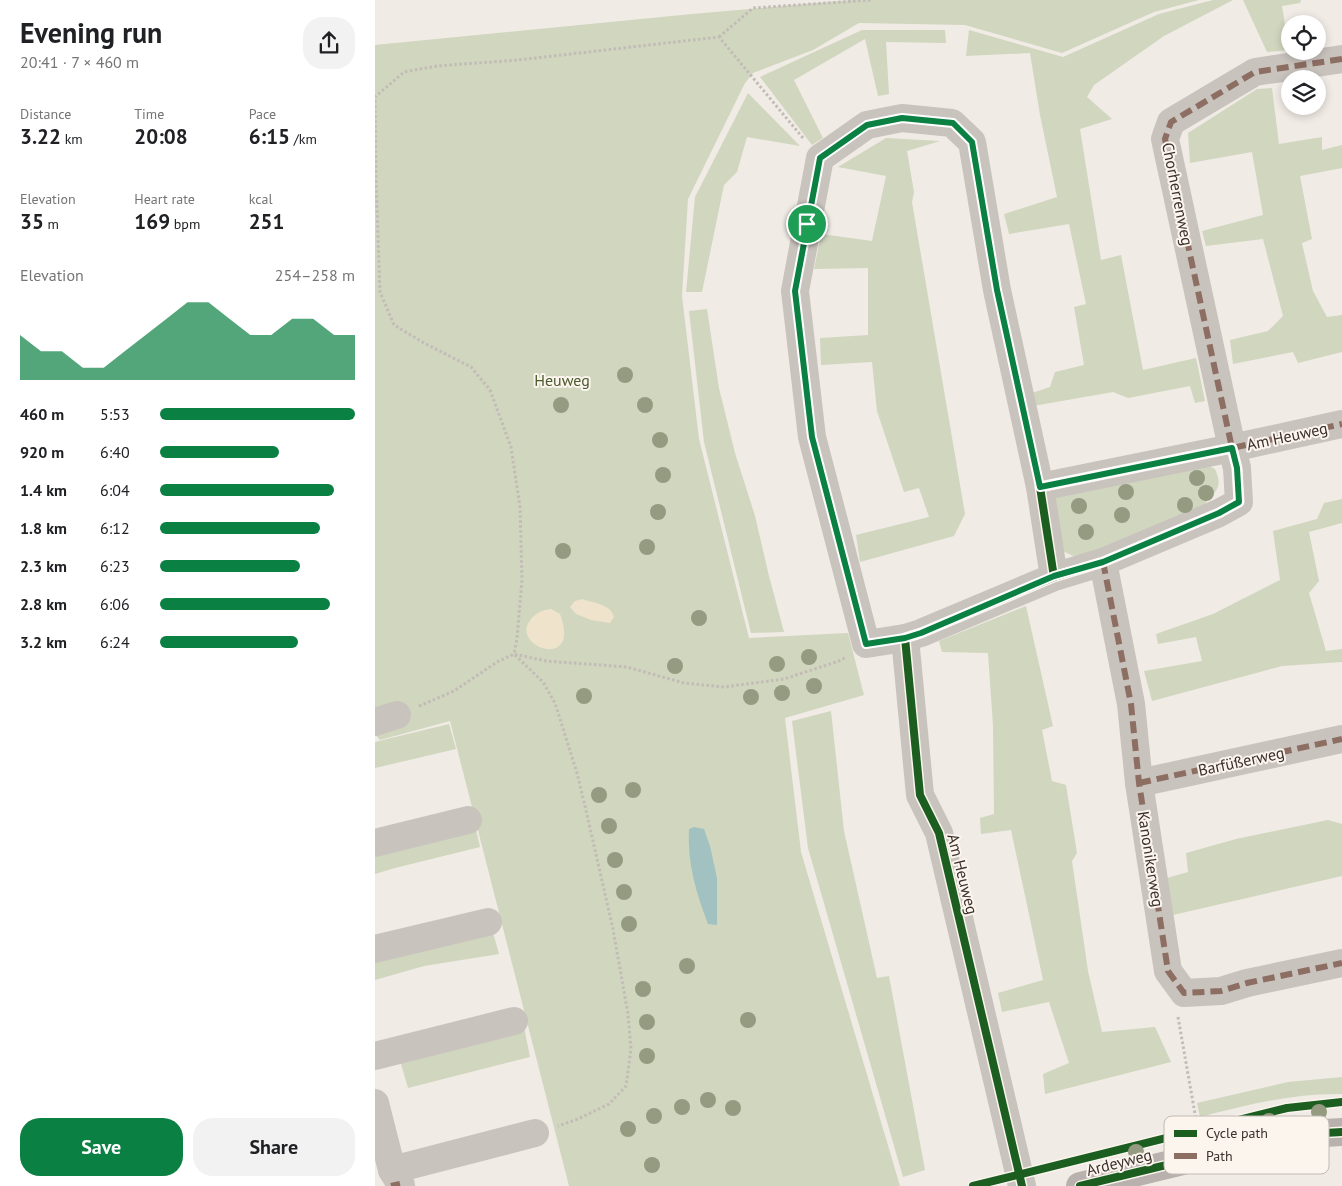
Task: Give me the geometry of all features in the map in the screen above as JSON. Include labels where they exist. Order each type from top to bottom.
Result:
[{"type":"main road","name":"Ardeyweg","points":[[1329,1133],[1342,1132]]},
{"type":"main road","name":"Ardeyweg","points":[[1080,1186],[1164,1165]]},
{"type":"street","name":"Chorherrenweg","points":[[1232,448],[1165,139],[1171,122],[1255,72],[1342,59]]},
{"type":"street","points":[[905,638],[866,644],[812,437],[795,291],[820,158],[867,125],[902,118],[953,123],[972,142],[997,290],[1040,487],[1054,576]]},
{"type":"street","name":"Am Heuweg","points":[[1040,487],[1342,424]]},
{"type":"street","name":"Am Heuweg","points":[[1022,1186],[939,833],[921,795],[905,638],[921,633],[1054,576],[1103,562],[1219,513],[1239,502],[1237,468],[1232,448]]},
{"type":"street","name":"Kanonikerweg","points":[[1103,562],[1131,704],[1139,783],[1168,971],[1180,988]]},
{"type":"street","name":"Barfüßerweg","points":[[1139,783],[1342,739]]},
{"type":"street","points":[[375,843],[469,820]]},
{"type":"street","points":[[375,949],[488,922]]},
{"type":"street","points":[[1180,988],[1184,993],[1221,991],[1247,983],[1342,963]]},
{"type":"street","points":[[375,1056],[514,1021]]},
{"type":"street","points":[[375,1103],[396,1181],[535,1133]]},
{"type":"path","points":[[514,654],[518,628],[521,571],[520,507],[511,448],[490,390],[471,367],[394,325],[380,292],[375,97],[404,72],[437,66],[518,60],[719,37],[753,8],[871,0]]},
{"type":"path","points":[[719,37],[820,158]]},
{"type":"path","points":[[386,718],[454,691],[497,662],[514,654],[546,661],[627,667],[685,683],[724,687],[784,680],[839,661],[866,644]]},
{"type":"path","points":[[514,654],[543,682],[555,703],[577,773],[613,929],[628,1014],[631,1049],[626,1086],[609,1104],[578,1119],[535,1133]]},
{"type":"path","points":[[1180,988],[1178,1013],[1195,1116]]},
{"type":"green space","name":"Heuweg","points":[[851,0],[1199,0],[1154,12],[1062,53],[965,25],[859,23],[813,50],[753,73],[745,83],[688,199],[682,296],[699,439],[749,638],[848,633],[864,695],[785,718],[801,852],[900,1186],[569,1186],[450,721],[380,740],[375,734],[375,45]]},
{"type":"green space","points":[[1213,0],[1233,0],[1164,36],[1094,85],[1087,97],[1112,119],[1080,129],[1101,260],[1121,255],[1143,370],[1196,358],[1205,401],[1195,403],[1190,386],[1128,398],[1113,392],[1033,406],[1032,393],[1050,387],[1055,372],[1084,365],[1074,307],[1086,304],[1069,224],[1009,234],[1004,214],[1057,197],[1040,115],[1030,53],[966,56],[969,30],[1063,57],[1159,14]]},
{"type":"green space","points":[[1243,0],[1301,0],[1300,3],[1282,6],[1283,15],[1281,15],[1281,51],[1267,52]]},
{"type":"green space","points":[[862,30],[945,30],[946,43],[886,42],[889,94],[878,96],[865,39],[794,80],[823,138],[812,145],[760,77]]},
{"type":"green space","points":[[1272,88],[1279,144],[1322,137],[1322,150],[1342,145],[1342,168],[1300,176],[1312,239],[1302,243],[1313,291],[1327,317],[1342,315],[1342,352],[1298,363],[1293,352],[1233,364],[1230,340],[1268,331],[1283,316],[1263,239],[1206,246],[1202,231],[1263,215],[1252,152],[1190,163],[1188,133],[1257,89]]},
{"type":"green space","points":[[748,93],[800,146],[747,137],[737,172],[724,185],[702,292],[686,292],[695,197]]},
{"type":"green space","points":[[886,138],[940,141],[907,151],[914,192],[912,202],[965,514],[954,536],[860,562],[856,535],[929,517],[919,488],[904,492],[877,411],[872,362],[821,365],[820,338],[868,335],[868,268],[814,269],[821,234],[872,241],[886,176],[838,167]]},
{"type":"green space","points":[[707,309],[719,388],[735,453],[755,516],[784,632],[751,633],[704,442],[689,311]]},
{"type":"green space","points":[[1205,464],[1215,469],[1219,484],[1216,492],[1205,504],[1084,555],[1073,556],[1063,551],[1054,494]]},
{"type":"green space","points":[[1342,499],[1342,523],[1309,532],[1319,581],[1309,593],[1326,651],[1342,649],[1342,662],[1282,666],[1152,701],[1144,671],[1202,661],[1196,637],[1158,644],[1156,634],[1213,614],[1280,580],[1273,531],[1317,519],[1324,503]]},
{"type":"green space","points":[[1026,606],[1053,726],[1042,730],[1052,781],[1066,785],[1077,853],[1072,861],[1088,971],[1102,1032],[1155,1027],[1171,1062],[1045,1094],[1043,1074],[1069,1063],[1049,1002],[1002,1012],[998,993],[1043,980],[1011,830],[981,834],[980,818],[994,814],[993,726],[988,653],[942,652],[939,641]]},
{"type":"green space","points":[[831,711],[844,831],[877,978],[889,976],[925,1170],[903,1177],[808,848],[792,721]]},
{"type":"green space","points":[[449,724],[456,749],[375,768],[375,742]]},
{"type":"green space","points":[[1328,820],[1342,824],[1342,876],[1173,915],[1167,878],[1188,872],[1186,853],[1236,839]]},
{"type":"green space","points":[[475,825],[480,847],[375,874],[375,851]]},
{"type":"green space","points":[[492,929],[499,954],[424,966],[375,980],[375,958]]},
{"type":"green space","points":[[524,1027],[530,1057],[408,1088],[399,1057]]},
{"type":"green space","points":[[1342,1077],[1342,1094],[1306,1095],[1200,1116],[1197,1103],[1288,1082]]},
{"type":"sand","points":[[582,599],[609,609],[614,617],[610,623],[591,620],[576,614],[570,607],[575,601]]},
{"type":"sand","points":[[551,609],[560,614],[564,632],[562,643],[554,648],[545,649],[536,645],[529,638],[527,629],[531,619],[543,611]]},
{"type":"water","points":[[694,827],[704,829],[710,846],[717,878],[717,925],[708,924],[693,877],[689,853],[689,829]]},
{"type":"marked path","points":[[1342,59],[1255,72],[1171,122],[1165,139],[1232,448],[1342,424]]},
{"type":"marked path","points":[[905,638],[866,644],[812,437],[795,291],[820,158],[867,125],[902,118],[952,123],[972,142],[997,290],[1040,487]]},
{"type":"marked path","points":[[1103,562],[1131,704],[1139,783],[1168,971],[1184,993],[1221,991],[1247,983],[1342,963]]},
{"type":"marked path","points":[[1139,783],[1342,739]]},
{"type":"marked path","points":[[391,1186],[400,1184]]},
{"type":"cycle path","points":[[1022,1186],[939,833],[920,795],[905,638],[1054,577],[1103,562],[1219,513],[1239,502],[1237,468],[1232,448],[1040,487],[1054,577]]},
{"type":"cycle path","points":[[1255,1116],[1287,1108],[1342,1102]]},
{"type":"cycle path","points":[[1329,1133],[1342,1132]]},
{"type":"cycle path","points":[[973,1186],[1164,1139]]},
{"type":"cycle path","points":[[1080,1186],[1164,1166]]},
{"type":"route","points":[[902,118],[953,123],[972,142],[997,290],[1040,487],[1232,448],[1237,468],[1239,502],[1219,513],[1103,562],[1054,576],[921,633],[905,638],[866,644],[812,437],[795,291],[807,224],[820,158],[867,125],[902,118]]}]
